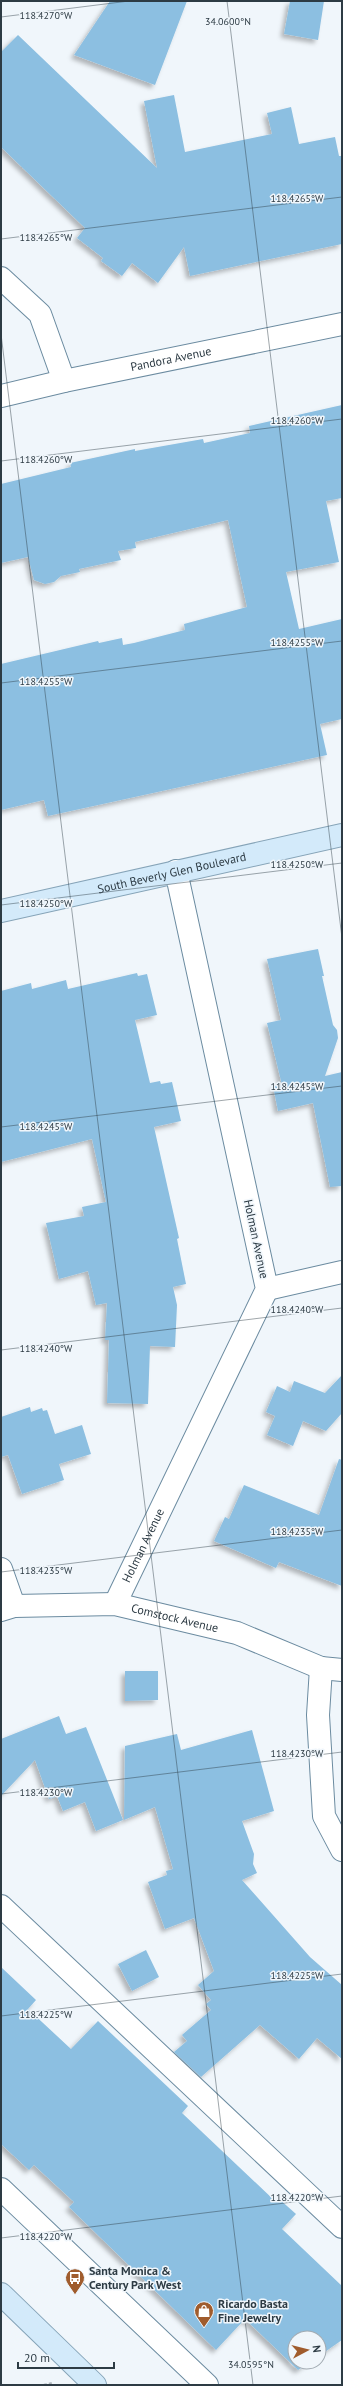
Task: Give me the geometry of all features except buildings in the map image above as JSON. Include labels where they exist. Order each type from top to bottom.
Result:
[{"type":"main road","name":"South Beverly Glen Boulevard","points":[[1,911],[342,835]]},
{"type":"main road","points":[[1,2294],[86,2381]]},
{"type":"street","points":[[1,278],[40,314],[64,381]]},
{"type":"street","name":"Pandora Avenue","points":[[1,396],[64,381],[342,324]]},
{"type":"street","name":"Holman Avenue","points":[[115,1604],[267,1288],[176,871]]},
{"type":"street","points":[[267,1288],[342,1272]]},
{"type":"street","points":[[1,1569],[8,1608]]},
{"type":"street","name":"Comstock Avenue","points":[[8,1608],[115,1604],[237,1633],[321,1668],[342,1670]]},
{"type":"street","points":[[321,1668],[318,1716],[324,1816],[342,1850]]},
{"type":"street","points":[[1,1906],[342,2227]]},
{"type":"street","points":[[1,2189],[207,2385]]},
{"type":"path","points":[[44,2385],[54,2383]]},
{"type":"place","name":"Santa Monica & Century Park West","points":[[75,2295]]},
{"type":"place","name":"Ricardo Basta Fine Jewelry","points":[[204,2328]]}]
